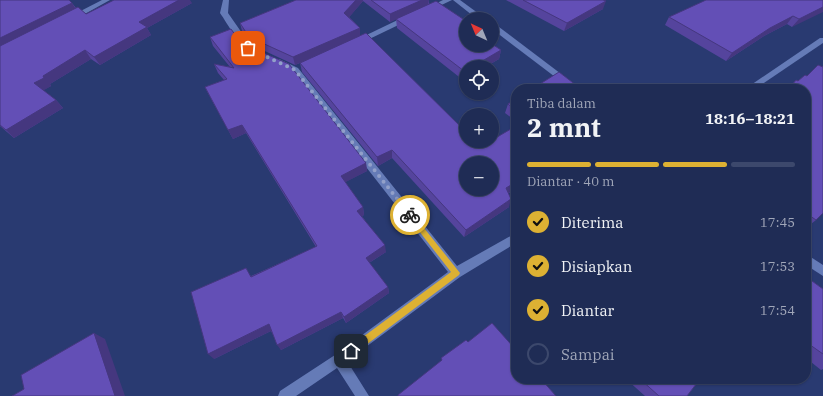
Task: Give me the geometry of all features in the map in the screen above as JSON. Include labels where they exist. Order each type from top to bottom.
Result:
[{"type":"street","points":[[64,22],[107,0]]},
{"type":"street","points":[[226,0],[224,13],[248,48],[265,56],[299,68],[456,273]]},
{"type":"street","points":[[351,44],[449,0]]},
{"type":"street","points":[[456,0],[472,12]]},
{"type":"street","points":[[499,31],[570,84]]},
{"type":"street","points":[[757,84],[823,40]]},
{"type":"street","points":[[285,396],[339,359],[456,273],[511,241]]},
{"type":"street","points":[[811,263],[823,271]]},
{"type":"street","points":[[339,359],[362,396]]},
{"type":"building","points":[[0,0],[69,0],[72,3],[0,38]]},
{"type":"building","points":[[114,0],[179,0],[139,22],[147,27],[94,57],[85,50],[43,76],[44,78],[34,83],[56,100],[6,130],[0,125],[0,46],[78,7],[86,14]]},
{"type":"building","points":[[296,0],[356,0],[344,13],[360,28],[293,57],[249,37],[240,23]]},
{"type":"building","points":[[371,0],[422,0],[390,14]]},
{"type":"building","points":[[523,0],[603,0],[606,1],[567,23]]},
{"type":"building","points":[[706,0],[823,0],[823,7],[799,19],[793,16],[770,28],[732,53],[669,17]]},
{"type":"building","points":[[436,1],[459,16],[459,52],[498,52],[484,60],[459,60],[459,67],[396,19]]},
{"type":"building","points":[[231,29],[241,43],[289,64],[366,163],[341,176],[363,207],[357,211],[385,245],[366,258],[388,287],[344,317],[341,312],[277,345],[269,324],[208,354],[191,292],[246,268],[251,277],[317,246],[242,125],[228,130],[205,87],[227,79],[214,64],[234,68],[210,37]]},
{"type":"building","points":[[366,33],[459,125],[459,148],[499,148],[499,136],[511,129],[511,185],[506,188],[511,199],[466,230],[392,150],[377,157],[300,63]]},
{"type":"building","points":[[818,65],[823,67],[823,213],[816,220],[811,216],[811,84],[793,84],[796,80],[798,81],[805,75],[807,76]]},
{"type":"building","points":[[559,72],[575,84],[540,84]]},
{"type":"building","points":[[812,281],[823,289],[823,354],[811,346]]},
{"type":"building","points":[[492,323],[511,344],[511,384],[545,384],[556,396],[398,396],[442,360],[441,358],[466,340],[468,342]]},
{"type":"building","points":[[94,333],[115,396],[12,396],[24,389],[21,375]]},
{"type":"building","points":[[646,384],[696,384],[687,396],[659,396]]},
{"type":"way so far","points":[[248,48],[295,70],[410,215]]},
{"type":"route","points":[[351,351],[456,273],[410,215]]}]
